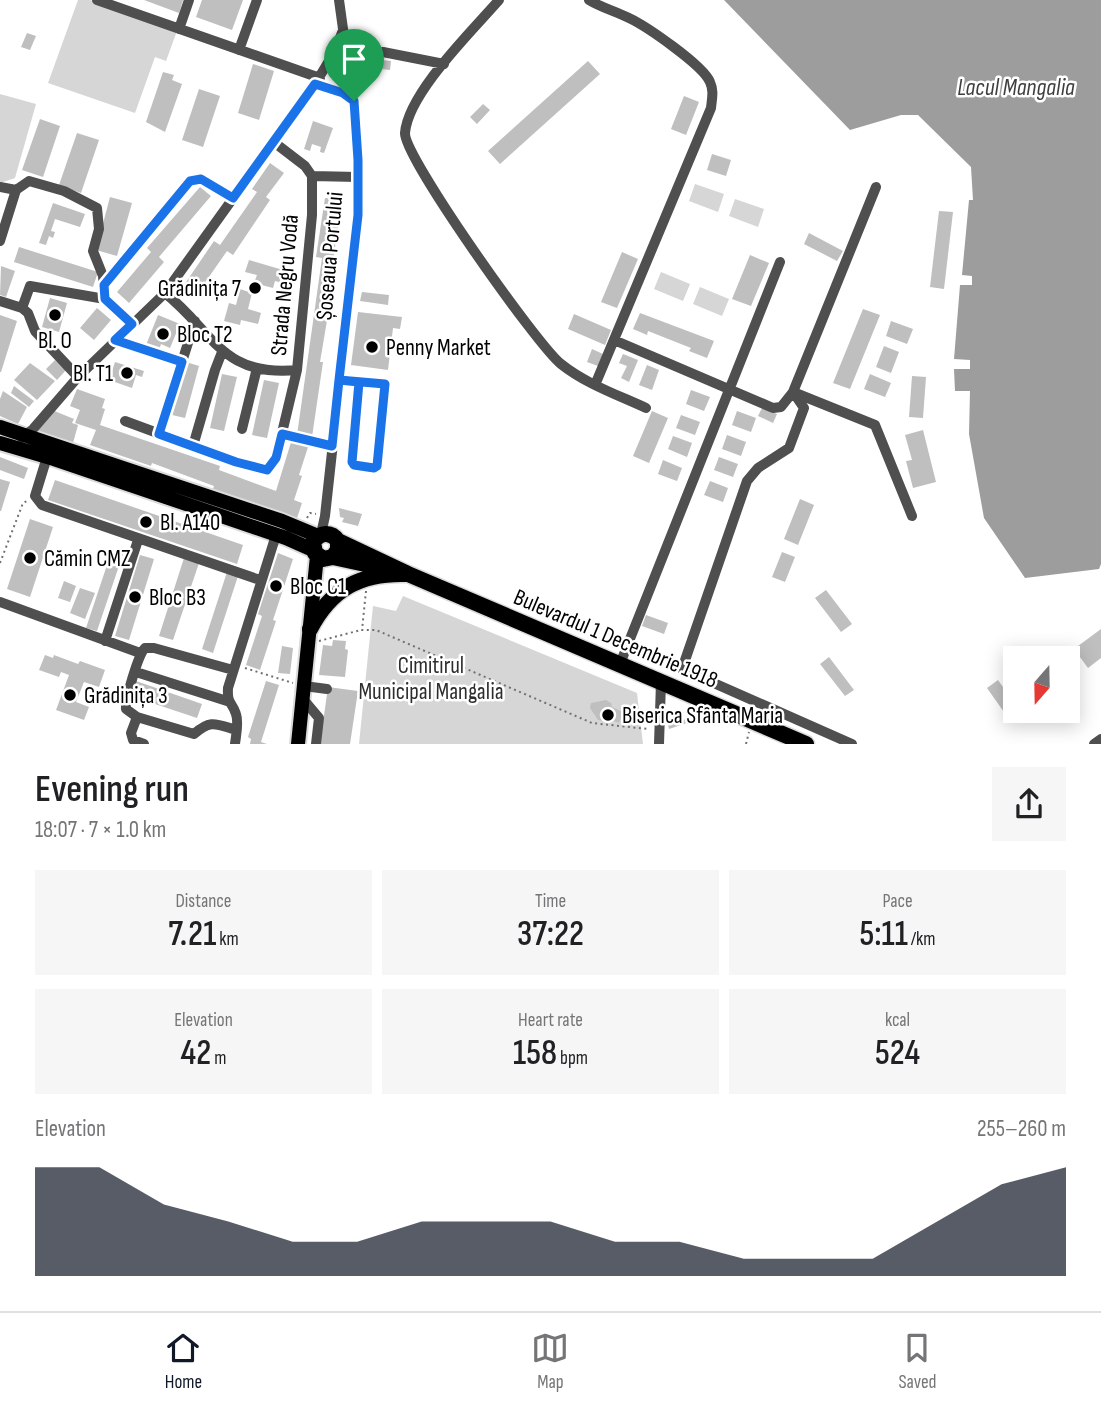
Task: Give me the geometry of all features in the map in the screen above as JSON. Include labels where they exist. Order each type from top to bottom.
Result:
[{"type":"highway","name":"Bulevardul 1 Decembrie 1918","points":[[325,546],[408,574],[806,744]]},
{"type":"highway","points":[[310,629],[329,601],[342,590],[367,578],[408,574]]},
{"type":"main road","name":"Bulevardul 1 Decembrie 1918","points":[[0,427],[282,521],[325,546]]},
{"type":"main road","name":"Bulevardul 1 Decembrie 1918","points":[[3,446],[47,457],[276,535],[325,546]]},
{"type":"main road","points":[[298,744],[313,599],[325,546]]},
{"type":"street","points":[[97,0],[239,50],[317,81],[354,101]]},
{"type":"street","points":[[179,29],[189,0]]},
{"type":"street","points":[[239,50],[257,0]]},
{"type":"street","name":"Șoseaua Portului","points":[[325,546],[332,446],[358,215],[354,101],[339,0]]},
{"type":"street","points":[[499,0],[414,104],[405,136],[411,154],[535,337],[561,364],[595,385],[646,408]]},
{"type":"street","points":[[589,0],[629,18],[689,59],[709,78],[713,92],[711,108],[595,385]]},
{"type":"street","points":[[3,446],[25,436],[78,377],[165,293],[275,143],[317,81],[344,30]]},
{"type":"street","points":[[348,58],[383,52],[444,64]]},
{"type":"street","points":[[275,143],[305,166],[312,176],[358,177]]},
{"type":"street","name":"Strada Negru Vodă","points":[[165,293],[195,321],[222,352],[257,368],[297,370],[312,215],[312,176]]},
{"type":"street","points":[[104,285],[190,181],[201,179],[233,198]]},
{"type":"street","points":[[0,241],[16,190],[29,181],[64,191],[97,208],[99,229],[93,251],[104,285],[105,299]]},
{"type":"street","points":[[0,187],[16,190]]},
{"type":"street","points":[[614,340],[773,408],[781,407],[793,392],[876,187]]},
{"type":"street","points":[[620,664],[779,262]]},
{"type":"street","points":[[22,308],[30,286],[105,299],[132,324]]},
{"type":"street","points":[[0,301],[22,308],[32,318],[35,331],[78,377]]},
{"type":"street","points":[[159,434],[195,321]]},
{"type":"street","points":[[193,446],[222,352]]},
{"type":"street","points":[[242,429],[257,368]]},
{"type":"street","points":[[125,421],[267,470],[276,458],[297,370]]},
{"type":"street","points":[[339,380],[385,384],[377,466],[374,468],[354,465],[352,462],[359,382]]},
{"type":"street","points":[[793,392],[874,425],[912,516]]},
{"type":"street","points":[[793,392],[804,408],[789,448],[758,468],[747,481],[682,670],[852,744]]},
{"type":"street","points":[[47,457],[35,496],[41,505],[260,580]]},
{"type":"street","points":[[228,701],[233,670],[276,535]]},
{"type":"street","points":[[105,641],[138,540]]},
{"type":"street","points":[[0,602],[140,653]]},
{"type":"street","points":[[233,670],[154,648],[145,648],[140,653],[125,701],[127,709],[137,717],[193,739],[205,725],[211,723],[236,730]]},
{"type":"street","points":[[136,671],[228,701],[236,713],[235,744]]},
{"type":"street","points":[[659,744],[661,682]]},
{"type":"street","points":[[316,744],[319,718],[304,693],[327,689]]},
{"type":"street","points":[[137,717],[131,733],[133,740],[144,744]]},
{"type":"street","points":[[1094,744],[1101,739]]},
{"type":"path","points":[[115,340],[182,362]]},
{"type":"path","points":[[282,434],[332,446]]},
{"type":"path","points":[[0,563],[23,503],[35,496]]},
{"type":"path","points":[[362,630],[367,578]]},
{"type":"path","points":[[308,647],[328,637],[376,630],[592,723],[660,730]]},
{"type":"path","points":[[233,670],[245,668],[304,693]]},
{"type":"green space","points":[[78,0],[90,0],[177,31],[166,61],[155,57],[135,113],[48,83]]},
{"type":"green space","points":[[0,94],[36,104],[15,178],[0,183]]},
{"type":"green space","points":[[695,184],[724,194],[718,212],[689,201]]},
{"type":"green space","points":[[735,199],[764,209],[758,227],[729,216]]},
{"type":"green space","points":[[661,272],[690,284],[683,301],[654,289]]},
{"type":"green space","points":[[700,287],[729,299],[722,316],[693,304]]},
{"type":"green space","name":"Cimitirul Municipal Mangalia","points":[[403,596],[637,693],[643,744],[359,744],[373,606],[396,611]]},
{"type":"water","name":"Lacul Mangalia","points":[[724,0],[1101,0],[1099,569],[1025,578],[984,518],[969,434],[970,391],[955,391],[954,369],[970,369],[970,360],[954,359],[960,285],[972,285],[972,276],[962,275],[969,200],[973,200],[971,167],[918,115],[901,115],[850,130]]},
{"type":"building","points":[[144,0],[183,0],[179,13]]},
{"type":"building","points":[[202,0],[243,0],[232,30],[196,17]]},
{"type":"building","points":[[27,33],[36,36],[30,50],[21,47]]},
{"type":"building","points":[[372,59],[391,61],[390,70],[371,68]]},
{"type":"building","points":[[588,61],[600,74],[500,164],[488,151]]},
{"type":"building","points":[[253,64],[274,71],[259,120],[238,113]]},
{"type":"building","points":[[163,72],[174,75],[172,80],[182,84],[165,132],[146,122]]},
{"type":"building","points":[[199,89],[220,96],[203,147],[182,140]]},
{"type":"building","points":[[684,96],[699,102],[686,135],[671,129]]},
{"type":"building","points":[[483,104],[490,110],[477,124],[470,117]]},
{"type":"building","points":[[40,119],[60,126],[43,177],[22,170]]},
{"type":"building","points":[[313,121],[333,128],[324,153],[320,152],[321,147],[312,144],[310,151],[304,149]]},
{"type":"building","points":[[77,133],[99,140],[81,193],[59,185]]},
{"type":"building","points":[[712,154],[731,160],[726,176],[707,170]]},
{"type":"building","points":[[270,163],[284,173],[266,197],[270,200],[233,255],[227,251],[195,297],[182,288],[214,241],[220,245],[257,192],[252,189]]},
{"type":"building","points":[[200,187],[211,196],[159,257],[164,262],[129,303],[117,292],[151,252],[147,248]]},
{"type":"building","points":[[110,197],[132,203],[117,256],[96,250]]},
{"type":"building","points":[[325,198],[342,200],[333,261],[337,261],[320,362],[323,362],[312,437],[297,435],[322,258],[316,257]]},
{"type":"building","points":[[53,203],[85,214],[80,227],[55,219],[51,231],[55,232],[53,238],[49,236],[46,245],[39,243]]},
{"type":"building","points":[[939,211],[953,212],[944,289],[930,287]]},
{"type":"building","points":[[809,233],[843,251],[837,261],[804,244]]},
{"type":"building","points":[[19,247],[98,272],[93,287],[14,262]]},
{"type":"building","points":[[622,252],[638,259],[617,308],[601,302]]},
{"type":"building","points":[[750,255],[769,263],[751,306],[732,299]]},
{"type":"building","points":[[249,260],[290,272],[286,284],[275,281],[273,288],[254,283],[257,275],[245,272]]},
{"type":"building","points":[[1,266],[15,271],[6,297],[0,295]]},
{"type":"building","points":[[240,289],[252,293],[248,309],[261,313],[258,324],[241,320],[240,325],[224,321],[229,303],[236,305]]},
{"type":"building","points":[[362,292],[389,295],[388,305],[360,301]]},
{"type":"building","name":"Bl. O","points":[[50,298],[67,303],[59,332],[42,327]]},
{"type":"building","points":[[97,308],[111,320],[94,340],[80,328]]},
{"type":"building","points":[[863,309],[880,315],[850,389],[833,383]]},
{"type":"building","name":"Penny Market","points":[[358,312],[402,317],[400,329],[393,328],[388,370],[351,365]]},
{"type":"building","points":[[640,313],[714,341],[707,358],[689,351],[691,348],[648,331],[647,335],[633,329]]},
{"type":"building","points":[[574,314],[611,330],[605,345],[568,329]]},
{"type":"building","points":[[0,315],[17,321],[1,372],[0,372]]},
{"type":"building","name":"Bloc T2","points":[[158,315],[180,324],[170,348],[161,344],[159,350],[146,345]]},
{"type":"building","points":[[891,321],[913,329],[907,344],[886,336]]},
{"type":"building","points":[[884,346],[899,352],[891,373],[876,367]]},
{"type":"building","points":[[592,349],[603,354],[598,366],[587,362]]},
{"type":"building","points":[[623,354],[638,360],[629,382],[621,378],[627,366],[619,363]]},
{"type":"building","points":[[55,360],[66,370],[57,380],[46,369]]},
{"type":"building","name":"Bl. T1","points":[[115,362],[144,371],[142,377],[136,375],[132,388],[109,380]]},
{"type":"building","points":[[186,362],[199,366],[185,418],[172,415]]},
{"type":"building","points":[[30,363],[55,381],[37,400],[14,380]]},
{"type":"building","points":[[647,365],[659,370],[652,390],[639,385]]},
{"type":"building","points":[[222,374],[237,377],[224,431],[210,428]]},
{"type":"building","points":[[870,374],[891,383],[885,397],[864,389]]},
{"type":"building","points":[[912,376],[926,377],[923,418],[909,417]]},
{"type":"building","points":[[264,380],[279,383],[267,438],[252,435]]},
{"type":"building","points":[[14,386],[34,401],[29,407],[11,393]]},
{"type":"building","points":[[77,389],[105,399],[100,425],[220,466],[219,470],[276,491],[292,439],[309,444],[294,500],[302,503],[296,521],[152,463],[151,466],[90,445],[96,430],[75,423],[80,410],[70,406]]},
{"type":"building","points":[[691,390],[710,397],[704,411],[686,404]]},
{"type":"building","points":[[3,391],[27,407],[18,424],[0,416]]},
{"type":"building","points":[[762,408],[777,414],[773,423],[758,416]]},
{"type":"building","points":[[52,410],[74,419],[72,423],[78,425],[73,443],[37,434],[38,425]]},
{"type":"building","points":[[652,411],[668,418],[649,463],[633,456]]},
{"type":"building","points":[[737,411],[756,418],[751,432],[732,425]]},
{"type":"building","points":[[681,415],[700,422],[695,435],[676,428]]},
{"type":"building","points":[[923,430],[936,482],[913,488],[906,461],[912,460],[905,435]]},
{"type":"building","points":[[727,435],[746,442],[741,456],[722,449]]},
{"type":"building","points":[[673,436],[692,443],[687,457],[668,449]]},
{"type":"building","points":[[0,457],[28,468],[24,479],[0,470]]},
{"type":"building","points":[[719,457],[738,464],[733,477],[714,470]]},
{"type":"building","points":[[663,460],[682,468],[677,481],[658,474]]},
{"type":"building","points":[[0,479],[10,482],[1,511],[0,511]]},
{"type":"building","name":"Bl. A140","points":[[55,480],[243,545],[237,564],[48,500]]},
{"type":"building","points":[[710,481],[728,488],[723,502],[704,495]]},
{"type":"building","points":[[800,499],[814,505],[798,545],[784,539]]},
{"type":"building","points":[[339,508],[362,514],[358,526],[342,522],[344,518],[340,517]]},
{"type":"building","name":"Cămin CMZ","points":[[30,519],[53,527],[30,597],[7,589]]},
{"type":"building","points":[[112,550],[123,554],[97,631],[86,628]]},
{"type":"building","points":[[782,552],[795,557],[785,582],[772,577]]},
{"type":"building","points":[[278,553],[293,559],[260,670],[246,665],[262,616],[258,614]]},
{"type":"building","name":"Bloc B3","points":[[140,555],[154,559],[129,640],[115,636]]},
{"type":"building","points":[[184,558],[199,563],[173,640],[159,636]]},
{"type":"building","points":[[227,572],[238,576],[213,653],[202,649]]},
{"type":"building","points":[[64,581],[76,586],[70,602],[58,598]]},
{"type":"building","points":[[80,588],[95,593],[85,619],[70,613]]},
{"type":"building","points":[[826,590],[852,624],[841,632],[815,598]]},
{"type":"building","points":[[646,615],[668,623],[664,634],[642,626]]},
{"type":"building","points":[[1101,629],[1101,658],[1088,668],[1080,657],[1078,646]]},
{"type":"building","points":[[333,640],[346,641],[345,649],[348,650],[345,677],[319,675],[323,645],[332,646]]},
{"type":"building","points":[[282,646],[293,648],[290,674],[278,673]]},
{"type":"building","name":"Grădinița 3","points":[[45,655],[53,658],[54,655],[78,664],[80,661],[105,670],[99,687],[84,682],[76,702],[89,707],[84,720],[56,710],[69,675],[61,672],[59,677],[39,670]]},
{"type":"building","points":[[829,657],[854,690],[845,696],[820,664]]},
{"type":"building","points":[[998,680],[1003,687],[1003,711],[987,688]]},
{"type":"building","points":[[136,681],[202,704],[197,718],[131,696]]},
{"type":"building","points":[[266,681],[279,685],[261,742],[267,744],[250,744],[251,739],[248,737]]},
{"type":"building","points":[[328,687],[358,691],[350,744],[320,744]]},
{"type":"building","name":"Biserica Sfânta Maria","points":[[606,700],[612,707],[623,712],[619,723],[608,719],[598,720],[590,708],[591,703]]},
{"type":"building","points":[[698,717],[696,720],[669,729],[668,725]]},
{"type":"place","name":"Grădinița 7","points":[[255,288]]},
{"type":"place","name":"Bl. O","points":[[55,315]]},
{"type":"place","name":"Bloc T2","points":[[163,334]]},
{"type":"place","name":"Penny Market","points":[[372,347]]},
{"type":"place","name":"Bl. T1","points":[[127,373]]},
{"type":"place","name":"Bl. A140","points":[[146,522]]},
{"type":"place","name":"Cămin CMZ","points":[[30,558]]},
{"type":"place","name":"Bloc C1","points":[[276,586]]},
{"type":"place","name":"Bloc B3","points":[[135,597]]},
{"type":"place","name":"Grădinița 3","points":[[70,695]]},
{"type":"place","name":"Biserica Sfânta Maria","points":[[608,715]]},
{"type":"route","points":[[354,101],[330,87],[315,84],[233,198],[201,179],[190,181],[104,285],[105,299],[132,324],[115,340],[182,362],[159,434],[236,462],[267,470],[272,467],[276,458],[282,434],[332,446],[339,380],[359,382],[352,462],[354,465],[374,468],[377,466],[385,384],[339,380],[358,215],[354,101]]}]
